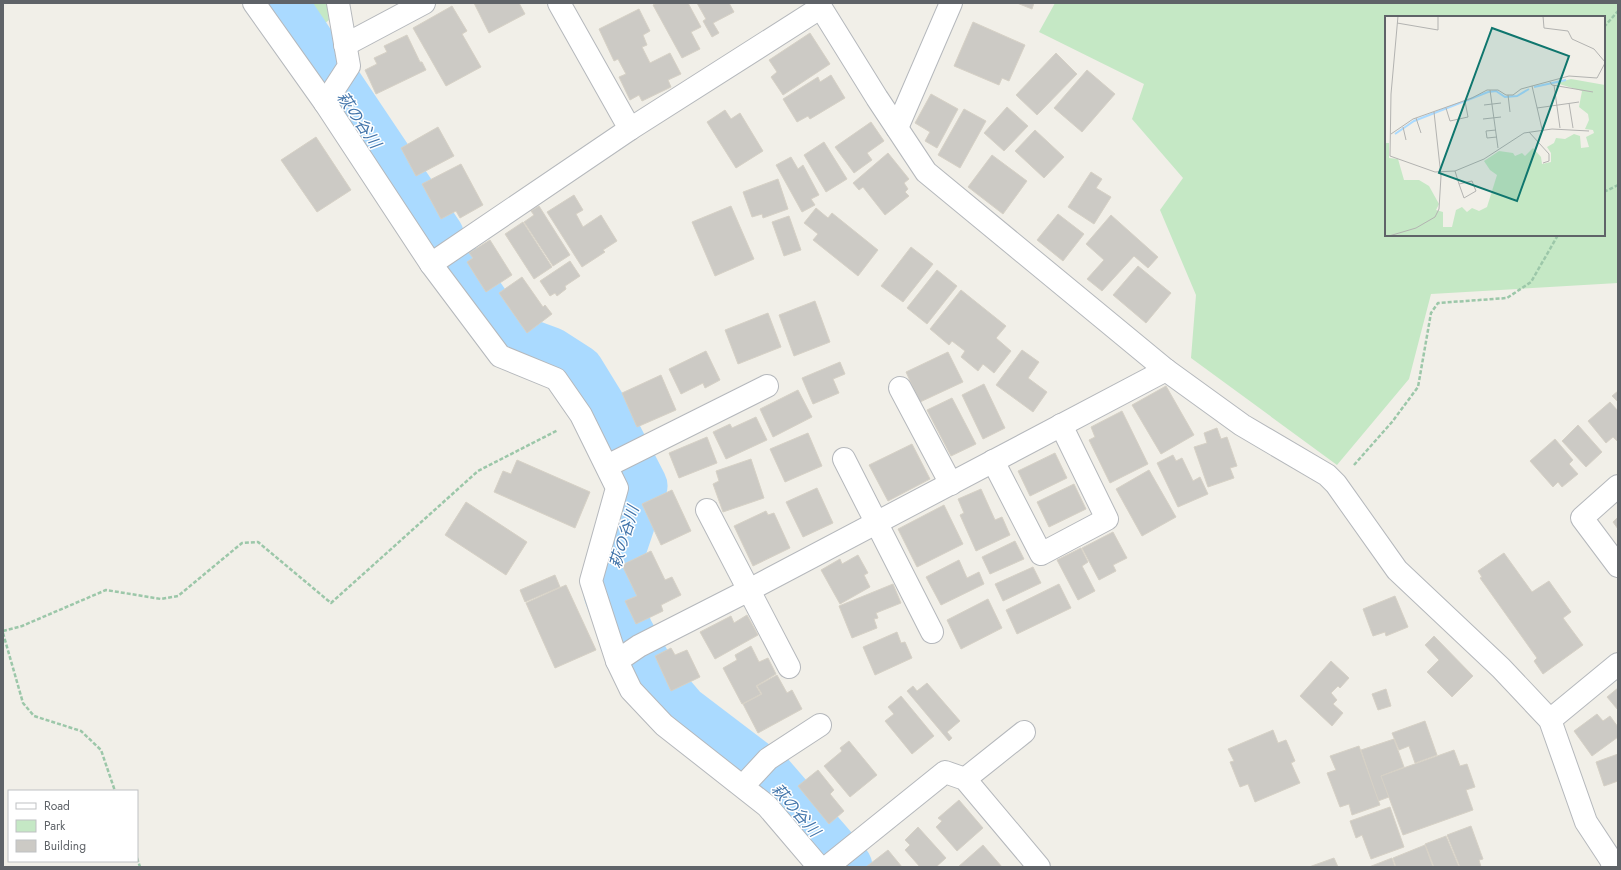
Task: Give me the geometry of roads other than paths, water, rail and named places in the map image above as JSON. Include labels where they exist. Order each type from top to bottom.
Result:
[{"type":"street","points":[[254,3],[333,90],[431,264],[500,356],[556,379],[619,460],[617,488],[591,581],[628,654],[632,690],[664,725],[752,776],[767,806],[830,863],[945,772],[966,778],[1039,867]]},
{"type":"street","points":[[333,90],[349,66],[338,3]]},
{"type":"street","points":[[345,45],[424,3]]},
{"type":"street","points":[[559,3],[630,129]]},
{"type":"street","points":[[897,128],[951,3]]},
{"type":"street","points":[[431,264],[630,129],[819,6],[926,172],[1166,370],[1242,425],[1327,475],[1336,484],[1396,570],[1501,668],[1550,720],[1586,822],[1611,862]]},
{"type":"street","points":[[628,654],[1166,370]]},
{"type":"street","points":[[619,460],[766,386]]},
{"type":"street","points":[[900,388],[950,484]]},
{"type":"street","points":[[993,462],[1042,554],[1107,519],[1061,425]]},
{"type":"street","points":[[844,459],[932,632]]},
{"type":"street","points":[[1618,486],[1582,518],[1618,566]]},
{"type":"street","points":[[707,510],[789,667]]},
{"type":"street","points":[[1550,720],[1618,664]]},
{"type":"street","points":[[752,776],[768,759],[820,725]]},
{"type":"street","points":[[966,778],[1024,732]]},
{"type":"waterway","name":"萩の谷川","points":[[280,3],[437,237]]},
{"type":"waterway","name":"萩の谷川","points":[[455,265],[495,323],[519,343],[549,354],[577,372],[604,416],[640,486],[612,569],[611,593],[626,632],[651,677],[681,712],[768,778],[845,867]]}]
